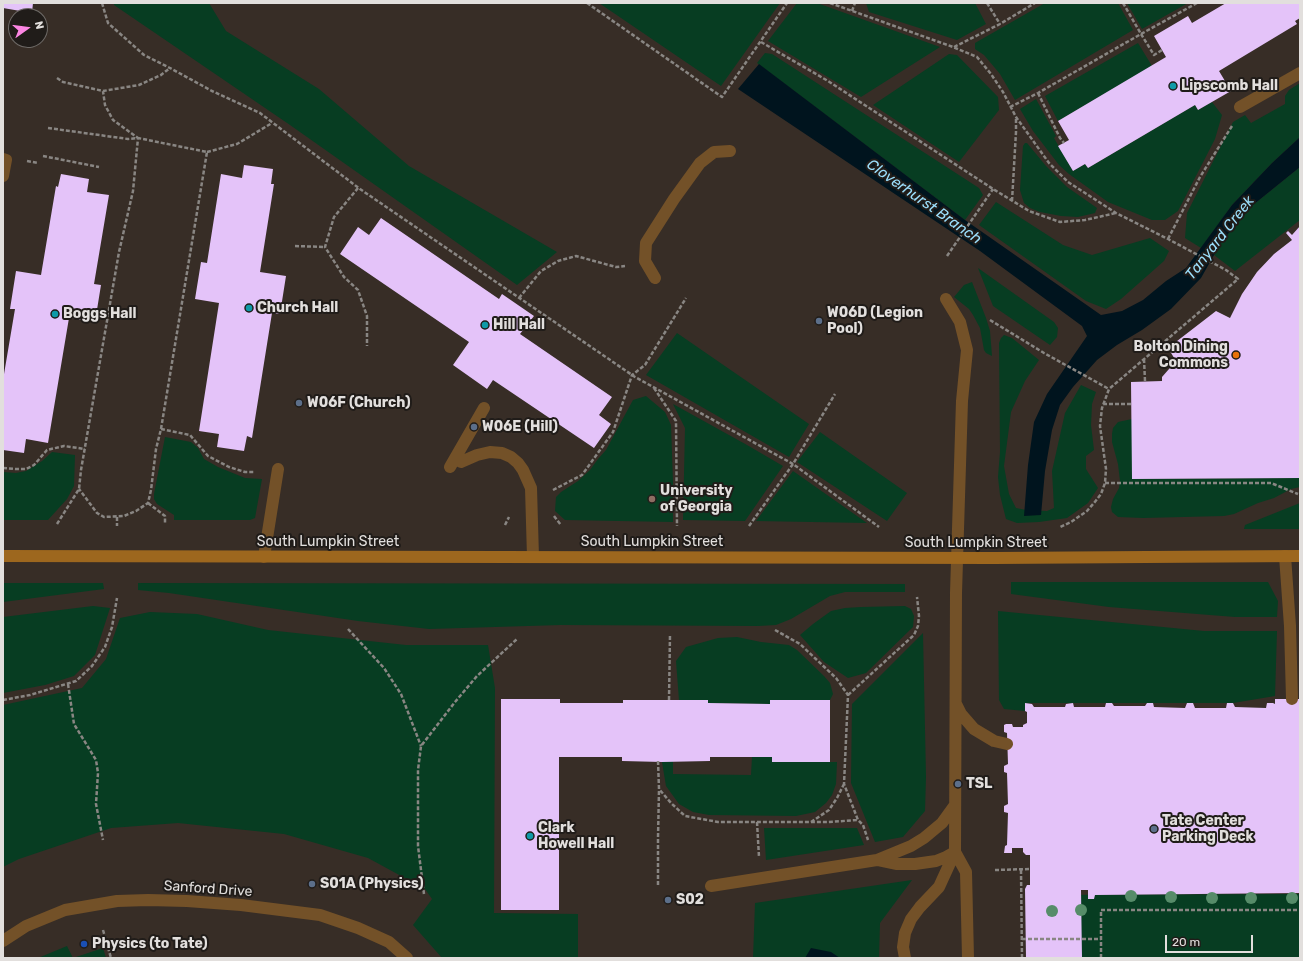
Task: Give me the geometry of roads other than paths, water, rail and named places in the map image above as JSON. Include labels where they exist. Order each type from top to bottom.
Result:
[{"type":"main road","name":"South Lumpkin Street","points":[[3,556],[957,558],[1300,556]]},
{"type":"street","points":[[1240,107],[1300,73]]},
{"type":"street","points":[[655,278],[645,261],[646,243],[674,199],[700,163],[714,152],[730,151]]},
{"type":"street","points":[[3,176],[4,159]]},
{"type":"street","points":[[905,958],[903,947],[911,920],[920,907],[938,888],[955,852],[957,558],[962,401],[967,350],[960,322],[946,299]]},
{"type":"street","points":[[484,408],[455,464],[477,455],[490,452],[502,453],[511,457],[518,463],[523,470],[531,488],[533,557]]},
{"type":"street","points":[[264,556],[278,468]]},
{"type":"street","points":[[1285,556],[1290,626],[1292,699]]},
{"type":"street","points":[[956,704],[961,714],[974,729],[994,741],[1007,744]]},
{"type":"street","points":[[712,886],[877,860],[906,848],[924,838],[942,823],[955,805]]},
{"type":"street","points":[[877,860],[896,864],[915,864],[936,861],[955,852]]},
{"type":"street","points":[[955,852],[966,872],[968,958]]},
{"type":"street","name":"Sanford Drive","points":[[3,941],[26,926],[65,910],[117,901],[187,901],[241,905],[320,915],[358,928],[389,942],[407,958]]},
{"type":"water","points":[[759,64],[965,220],[1101,315],[1122,311],[1143,300],[1166,281],[1186,268],[1232,205],[1272,163],[1300,137],[1300,167],[1253,205],[1222,241],[1201,278],[1171,309],[1097,360],[1073,387],[1060,405],[1052,430],[1045,471],[1041,515],[1024,516],[1028,465],[1034,422],[1047,394],[1087,336],[1082,326],[980,251],[738,89]]},
{"type":"water","points":[[811,948],[831,952],[840,958],[805,958]]},
{"type":"place","name":"Lipscomb Hall","points":[[1173,86]]},
{"type":"place","name":"Church Hall","points":[[249,308]]},
{"type":"place","name":"Boggs Hall","points":[[55,314]]},
{"type":"place","name":"W06D (Legion Pool)","points":[[819,321]]},
{"type":"place","name":"Hill Hall","points":[[485,325]]},
{"type":"place","name":"Bolton Dining Commons","points":[[1236,355]]},
{"type":"place","name":"W06F (Church)","points":[[299,403]]},
{"type":"place","name":"W06E (Hill)","points":[[474,427]]},
{"type":"place","name":"University of Georgia","points":[[652,499]]},
{"type":"place","name":"TSL","points":[[958,784]]},
{"type":"place","name":"Tate Center Parking Deck","points":[[1154,829]]},
{"type":"place","name":"Clark Howell Hall","points":[[530,836]]},
{"type":"place","name":"S01A (Physics)","points":[[312,884]]},
{"type":"place","name":"S02","points":[[668,900]]},
{"type":"place","name":"Physics (to Tate)","points":[[84,944]]},
{"type":"water label","name":"Cloverhurst Branch","points":[[924,202]]},
{"type":"water label","name":"Tanyard Creek","points":[[1220,238]]}]
